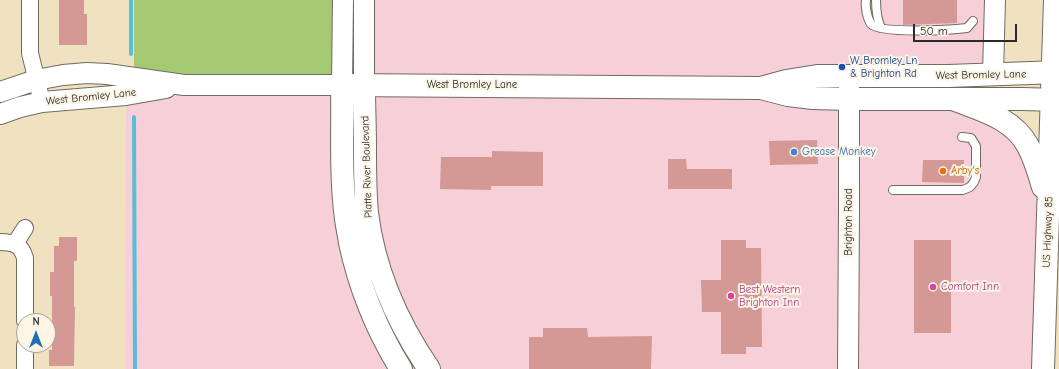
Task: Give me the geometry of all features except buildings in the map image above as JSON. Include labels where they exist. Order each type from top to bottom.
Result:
[{"type":"main road","name":"US Highway 85","points":[[1043,369],[1048,209],[1056,73],[1055,0]]},
{"type":"main road","name":"West Bromley Lane","points":[[761,88],[801,78],[817,76],[948,76],[1056,73]]},
{"type":"main road","name":"West Bromley Lane","points":[[342,85],[761,88],[801,97],[849,99],[1055,100]]},
{"type":"main road","name":"Platte River Boulevard","points":[[342,85],[344,203],[353,257],[363,292],[380,332],[401,369]]},
{"type":"main road","name":"Platte River Boulevard","points":[[364,85],[365,188],[367,214],[373,242],[391,301],[408,336],[430,369]]},
{"type":"main road","points":[[953,99],[1002,119],[1022,136],[1030,148],[1036,164],[1048,209]]},
{"type":"street","points":[[30,0],[30,53],[42,102]]},
{"type":"street","name":"Platte River Boulevard","points":[[342,85],[343,0]]},
{"type":"street","name":"Platte River Boulevard","points":[[364,0],[364,85]]},
{"type":"street","points":[[993,74],[994,0]]},
{"type":"street","name":"West Bromley Lane","points":[[0,92],[36,80],[63,75],[87,73],[107,74],[184,85],[342,85]]},
{"type":"street","name":"Brighton Road","points":[[848,369],[849,76]]},
{"type":"street","name":"West Bromley Lane","points":[[0,114],[20,107],[42,102],[126,95],[184,85]]},
{"type":"street","points":[[7,243],[25,228]]},
{"type":"street","points":[[7,243],[21,248],[25,258],[25,313]]},
{"type":"street","points":[[25,353],[25,369]]},
{"type":"lane","points":[[866,0],[868,15],[872,24],[881,28],[892,30],[945,30],[967,28],[973,21]]},
{"type":"lane","points":[[876,0],[876,11],[881,28]]},
{"type":"lane","points":[[893,190],[963,190],[970,186],[976,177],[976,146],[971,138],[962,137]]},
{"type":"shaded area","points":[[364,0],[995,0],[993,74],[762,87],[953,99],[994,115],[1040,176],[1043,369],[125,369],[126,95],[364,85]]},
{"type":"green space","points":[[134,0],[343,0],[342,85],[134,78]]},
{"type":"waterway","points":[[131,0],[131,54]]},
{"type":"waterway","points":[[134,117],[135,369]]},
{"type":"place","name":"W Bromley Ln & Brighton Rd","points":[[842,67]]},
{"type":"place","name":"Grease Monkey","points":[[794,152]]},
{"type":"place","name":"Arby's","points":[[943,171]]},
{"type":"place","name":"Comfort Inn","points":[[933,287]]},
{"type":"place","name":"Best Western Brighton Inn","points":[[731,296]]}]
